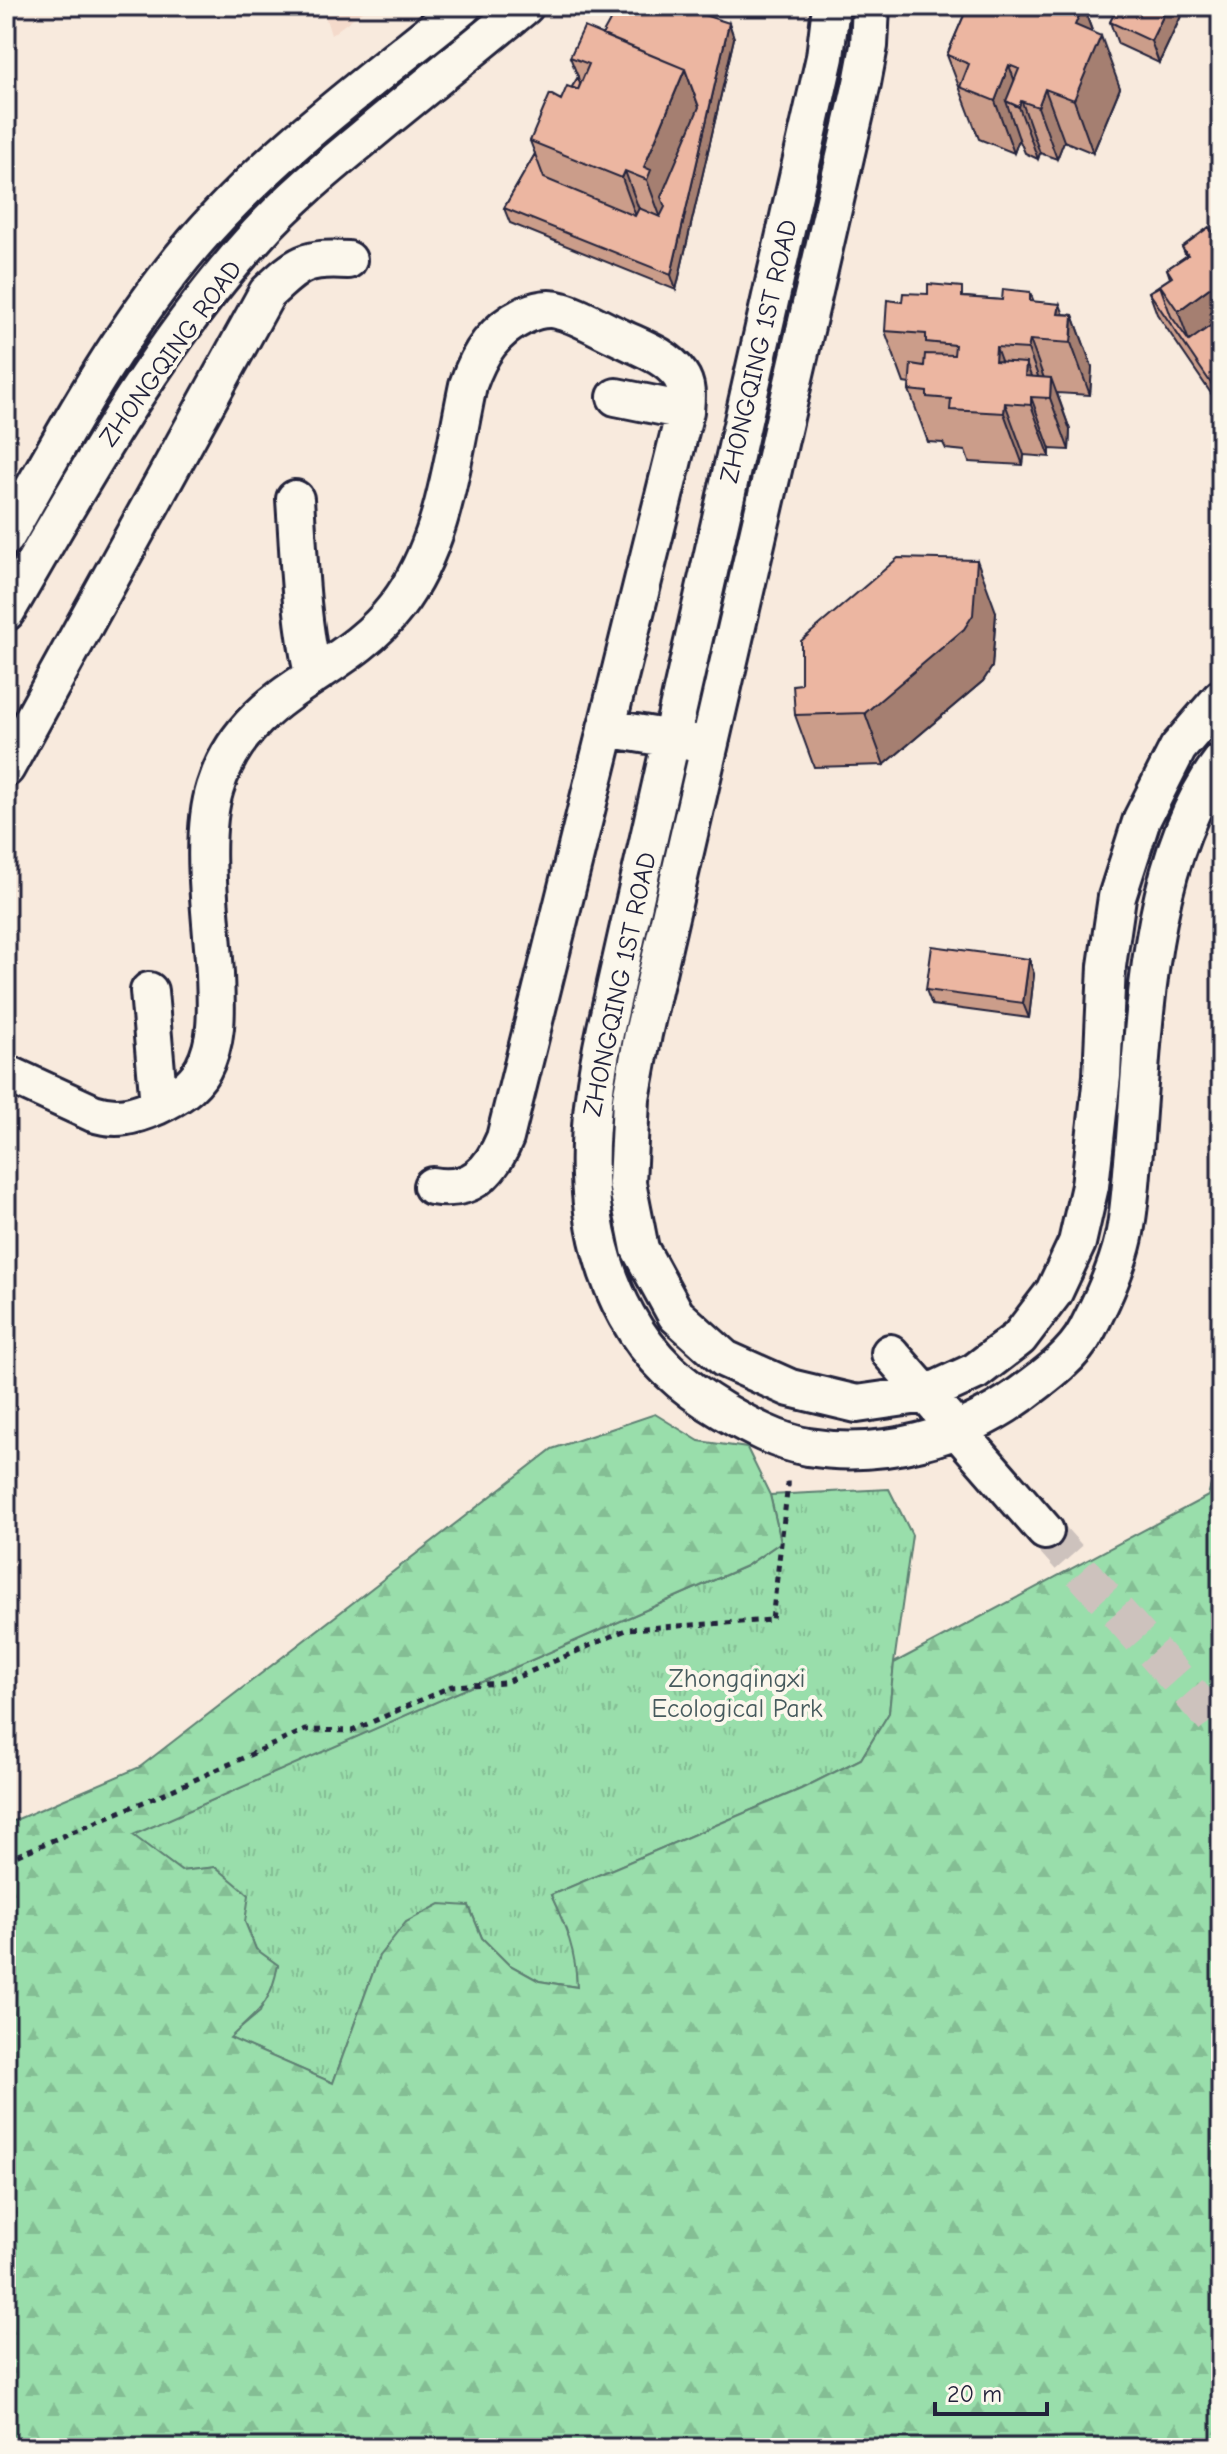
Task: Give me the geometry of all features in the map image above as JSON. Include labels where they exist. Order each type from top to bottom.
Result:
[{"type":"street","name":"ZHONGQING ROAD","points":[[6,537],[81,404],[167,276],[195,242],[258,176],[463,6]]},
{"type":"street","name":"ZHONGQING ROAD","points":[[6,612],[109,436],[176,335],[221,277],[299,192],[525,6]]},
{"type":"street","name":"ZHONGQING 1ST ROAD","points":[[871,6],[869,46],[862,83],[643,1034],[631,1099],[627,1183],[640,1249],[676,1315],[725,1359],[790,1388],[857,1404],[926,1394],[976,1371],[1019,1338],[1054,1292],[1077,1243],[1090,1186],[1102,1076],[1107,966],[1117,897],[1142,819],[1178,748],[1221,698]]},
{"type":"street","name":"ZHONGQING 1ST ROAD","points":[[830,9],[821,73],[671,737],[593,1095],[589,1129],[593,1218],[608,1276],[631,1323],[659,1362],[690,1391],[754,1429],[805,1447],[853,1451],[907,1444],[957,1430],[1005,1405],[1050,1373],[1084,1336],[1107,1290],[1124,1237],[1150,967],[1163,901],[1181,834],[1207,780],[1221,762]]},
{"type":"street","points":[[6,768],[18,720],[267,293],[302,263],[321,258],[348,260]]},
{"type":"street","points":[[6,1073],[108,1118],[133,1116],[171,1100],[190,1086],[204,1067],[213,1043],[216,1005],[207,839],[215,786],[232,752],[272,703],[362,641],[396,607],[419,570],[436,528],[475,366],[496,334],[508,324],[542,310],[562,311],[671,365],[683,379],[685,411],[505,1138],[499,1153],[479,1178],[449,1189],[432,1186]]},
{"type":"street","points":[[616,397],[685,411]]},
{"type":"street","points":[[295,499],[302,610],[313,674]]},
{"type":"street","points":[[606,728],[710,746]]},
{"type":"street","points":[[149,991],[159,1105]]},
{"type":"street","points":[[890,1353],[1045,1531]]},
{"type":"path","points":[[6,1860],[305,1730],[352,1731],[452,1686],[504,1683],[628,1629],[772,1620],[788,1484]]},
{"type":"shaded area","points":[[322,6],[369,6],[331,35]]},
{"type":"green space","points":[[655,1414],[699,1441],[747,1448],[770,1495],[781,1542],[746,1566],[133,1835],[181,1871],[216,1867],[249,1895],[245,1922],[256,1949],[278,1965],[266,2000],[230,2038],[333,2083],[379,1956],[406,1922],[440,1904],[469,1906],[482,1938],[508,1964],[539,1981],[577,1987],[569,1940],[551,1895],[801,1789],[861,1759],[889,1713],[894,1663],[1208,1496],[1221,1446],[1221,2448],[6,2448],[6,1824],[140,1767],[552,1449]]},
{"type":"green space","name":"Zhongqingxi Ecological Park","points":[[889,1489],[912,1535],[889,1713],[861,1759],[801,1789],[551,1895],[575,1953],[577,1987],[539,1981],[508,1964],[482,1938],[469,1906],[379,1956],[333,2083],[229,2038],[260,2012],[278,1966],[256,1950],[216,1867],[181,1871],[132,1835],[746,1566],[781,1542],[770,1495]]},
{"type":"building","points":[[618,6],[676,6],[729,23],[671,275],[504,208],[535,154],[544,178],[635,216],[639,208],[660,217],[665,207],[661,197],[699,107],[685,69],[602,35]]},
{"type":"building","points":[[968,6],[1037,6],[1034,13],[1042,16],[1046,6],[1083,7],[1075,25],[1101,36],[1074,100],[1045,89],[1038,107],[1021,101],[1019,107],[1006,101],[1019,69],[1009,65],[995,101],[960,87],[969,64],[947,55]]},
{"type":"building","points":[[1118,6],[1168,6],[1151,41],[1110,22]]},
{"type":"building","points":[[584,27],[685,69],[644,167],[651,170],[647,180],[625,171],[622,178],[530,141],[550,94],[561,100],[567,86],[578,90],[589,64],[570,57]]},
{"type":"building","points":[[578,77],[580,84],[578,90],[572,87]]},
{"type":"building","points":[[1209,227],[1215,235],[1221,231],[1221,290],[1217,293],[1212,286],[1178,311],[1160,285],[1172,277],[1167,269],[1188,255],[1182,247]]},
{"type":"building","points":[[928,284],[962,287],[962,297],[1002,300],[1003,289],[1030,292],[1030,301],[1060,304],[1058,314],[1073,315],[1071,343],[1030,340],[1028,349],[996,347],[995,361],[1026,363],[1025,376],[1051,378],[1050,398],[1031,397],[1031,405],[1005,403],[1004,413],[950,410],[951,399],[927,397],[927,392],[909,390],[911,364],[924,366],[925,354],[954,355],[955,345],[926,342],[926,334],[885,331],[887,300],[902,302],[903,293],[928,294]]},
{"type":"building","points":[[1160,286],[1171,316],[1189,341],[1220,319],[1221,398],[1149,292]]},
{"type":"building","points":[[898,558],[977,560],[973,615],[964,629],[865,713],[795,715],[793,685],[801,684],[801,641]]},
{"type":"building","points":[[932,946],[1029,959],[1023,1003],[926,990]]},
{"type":"tunnel","points":[[1045,1531],[1221,1728]]}]
